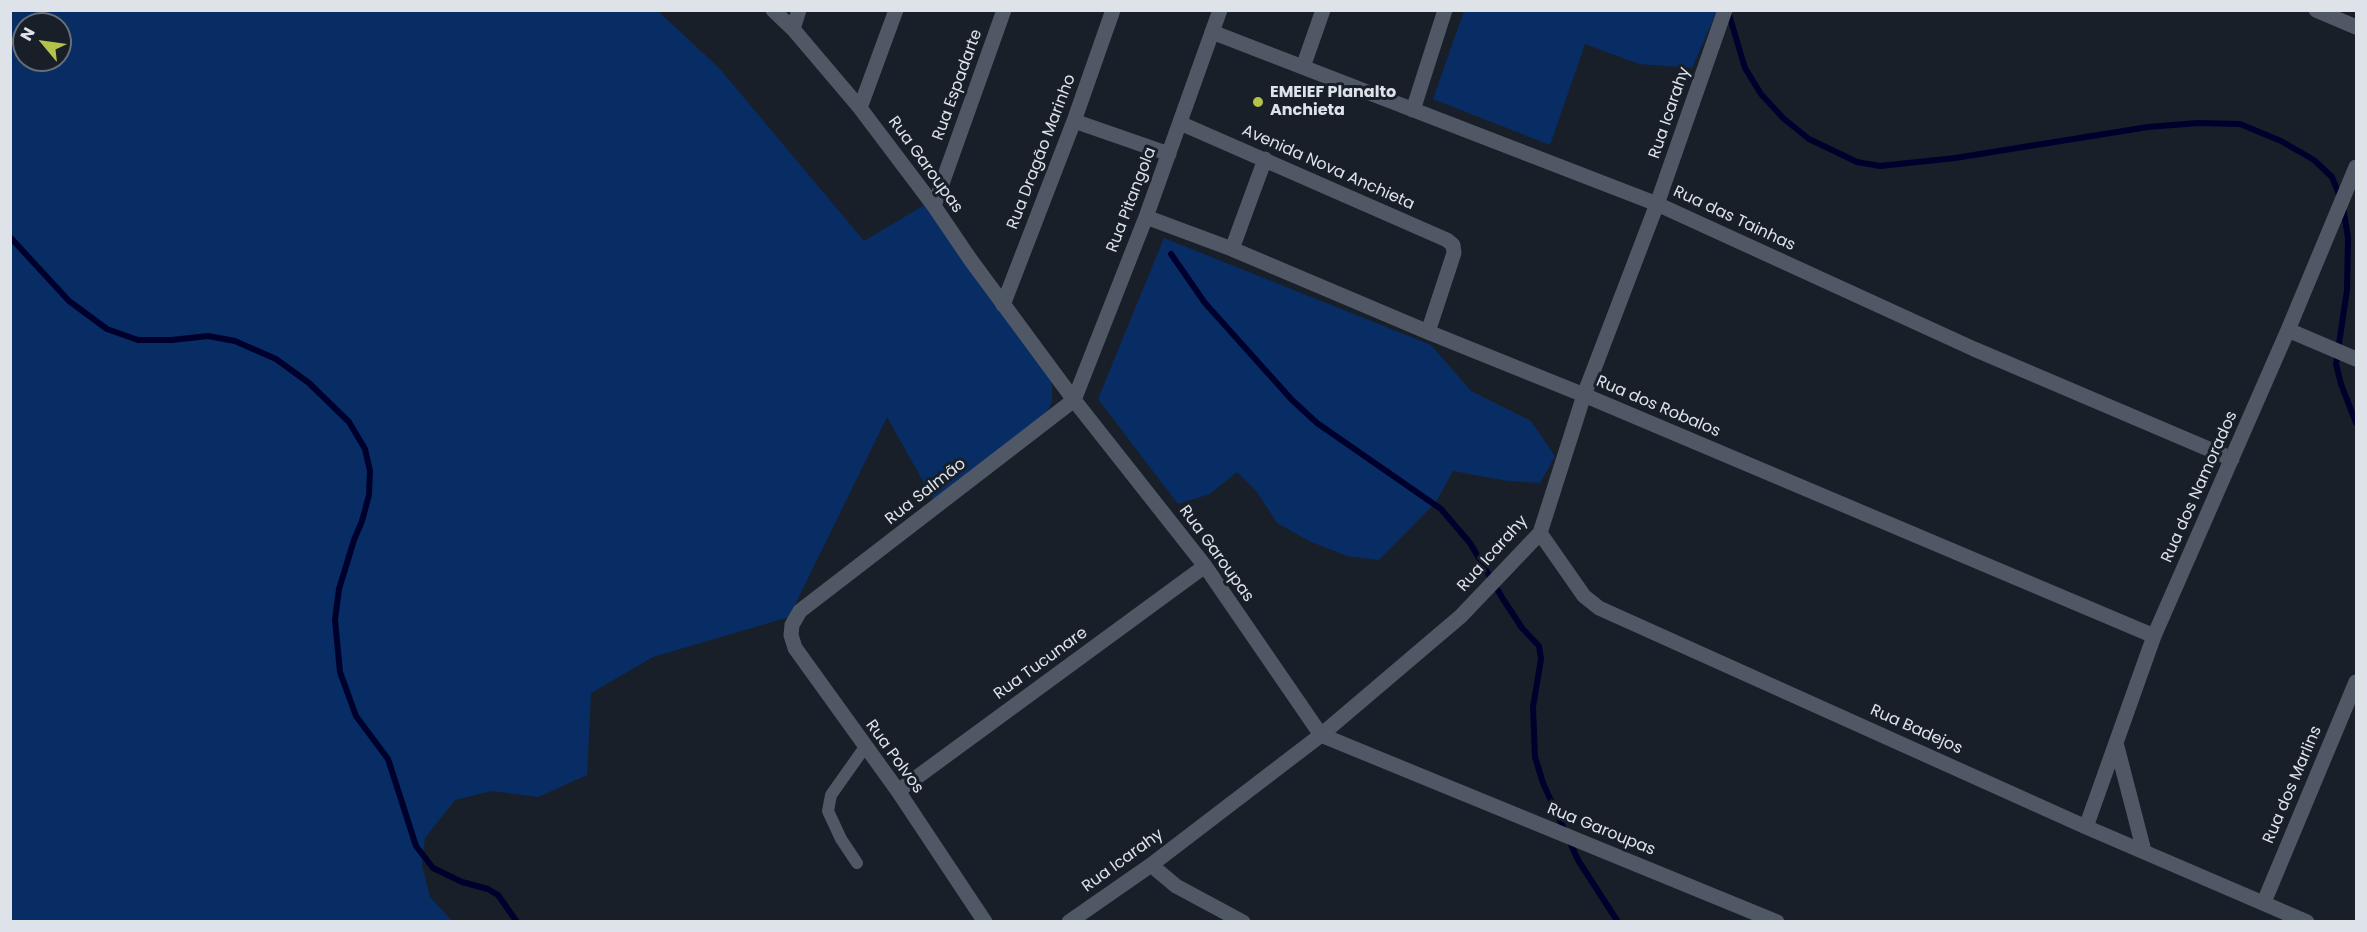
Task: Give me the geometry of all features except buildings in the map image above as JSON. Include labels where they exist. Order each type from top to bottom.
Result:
[{"type":"street","name":"Rua Garoupas","points":[[773,10],[793,29],[860,108],[1074,400],[1205,566],[1321,735],[1777,921]]},
{"type":"street","points":[[793,29],[799,10]]},
{"type":"street","points":[[860,108],[896,10]]},
{"type":"street","name":"Rua Espadarte","points":[[934,206],[1004,10]]},
{"type":"street","name":"Rua Dragão Marinho","points":[[1003,305],[1074,121],[1113,10]]},
{"type":"street","name":"Rua Pitangola","points":[[1074,400],[1146,217],[1220,10]]},
{"type":"street","points":[[1304,67],[1323,10]]},
{"type":"street","points":[[1413,110],[1445,10]]},
{"type":"street","name":"Rua Icarahy","points":[[1069,921],[1150,865],[1321,735],[1461,616],[1540,533],[1584,395],[1657,204],[1725,10]]},
{"type":"street","points":[[2316,10],[2356,27]]},
{"type":"street","name":"Rua das Tainhas","points":[[1212,32],[1657,204],[1974,350],[2232,459]]},
{"type":"street","points":[[1074,121],[1169,154]]},
{"type":"street","name":"Avenida Nova Anchieta","points":[[1180,123],[1447,240],[1453,245],[1454,254],[1428,332]]},
{"type":"street","points":[[1232,249],[1264,159]]},
{"type":"street","name":"Rua dos Namorados","points":[[2086,827],[2154,636],[2288,330],[2356,167]]},
{"type":"street","name":"Rua dos Robalos","points":[[1146,217],[1232,249],[1584,395],[2154,636]]},
{"type":"street","points":[[2288,330],[2356,359]]},
{"type":"street","name":"Rua Salmão","points":[[800,611],[1074,400]]},
{"type":"street","name":"Rua Badejos","points":[[1540,533],[1584,597],[1599,608],[2086,827],[2307,921]]},
{"type":"street","name":"Rua Tucunare","points":[[898,791],[1205,566]]},
{"type":"street","name":"Rua Polvos","points":[[800,611],[792,625],[791,634],[795,648],[898,791],[985,921]]},
{"type":"street","name":"Rua dos Marlins","points":[[2264,902],[2356,682]]},
{"type":"street","points":[[2116,743],[2144,851]]},
{"type":"street","points":[[1150,865],[1176,886],[1243,921]]},
{"type":"lane","points":[[857,863],[841,839],[828,811],[831,795],[865,747]]},
{"type":"shaded area","points":[[10,11],[658,11],[720,69],[864,241],[926,204],[1052,382],[1052,402],[1044,418],[1013,443],[933,499],[887,417],[789,617],[653,657],[591,693],[587,775],[538,797],[492,791],[455,800],[425,838],[422,865],[430,897],[452,921],[11,921]]},
{"type":"shaded area","points":[[1464,11],[1717,11],[1692,68],[1639,64],[1585,44],[1550,145],[1433,99]]},
{"type":"shaded area","points":[[1164,238],[1431,345],[1471,391],[1531,421],[1555,456],[1540,483],[1508,481],[1453,471],[1436,502],[1379,560],[1347,556],[1309,541],[1277,523],[1257,492],[1237,472],[1210,494],[1178,504],[1098,399]]},
{"type":"waterway","points":[[1728,11],[1745,68],[1761,94],[1783,118],[1809,139],[1857,162],[1880,166],[1955,158],[2148,127],[2198,123],[2240,124],[2281,141],[2314,160],[2332,177],[2340,197]]},
{"type":"waterway","points":[[2343,206],[2348,238],[2347,290],[2336,364],[2356,423]]},
{"type":"waterway","points":[[10,237],[69,301],[107,329],[138,340],[172,340],[208,336],[235,341],[276,359],[309,383],[349,422],[365,449],[370,471],[369,495],[339,589],[335,620],[340,672],[356,716],[388,759],[416,846],[433,868],[462,882],[488,889],[498,895],[517,922]]},
{"type":"waterway","points":[[1171,254],[1205,303],[1292,400],[1317,423],[1441,509],[1470,543],[1522,628],[1539,646],[1541,659],[1533,707],[1535,757],[1543,783],[1578,860],[1618,922]]},
{"type":"place","name":"EMEIEF Planalto Anchieta","points":[[1258,102]]}]
